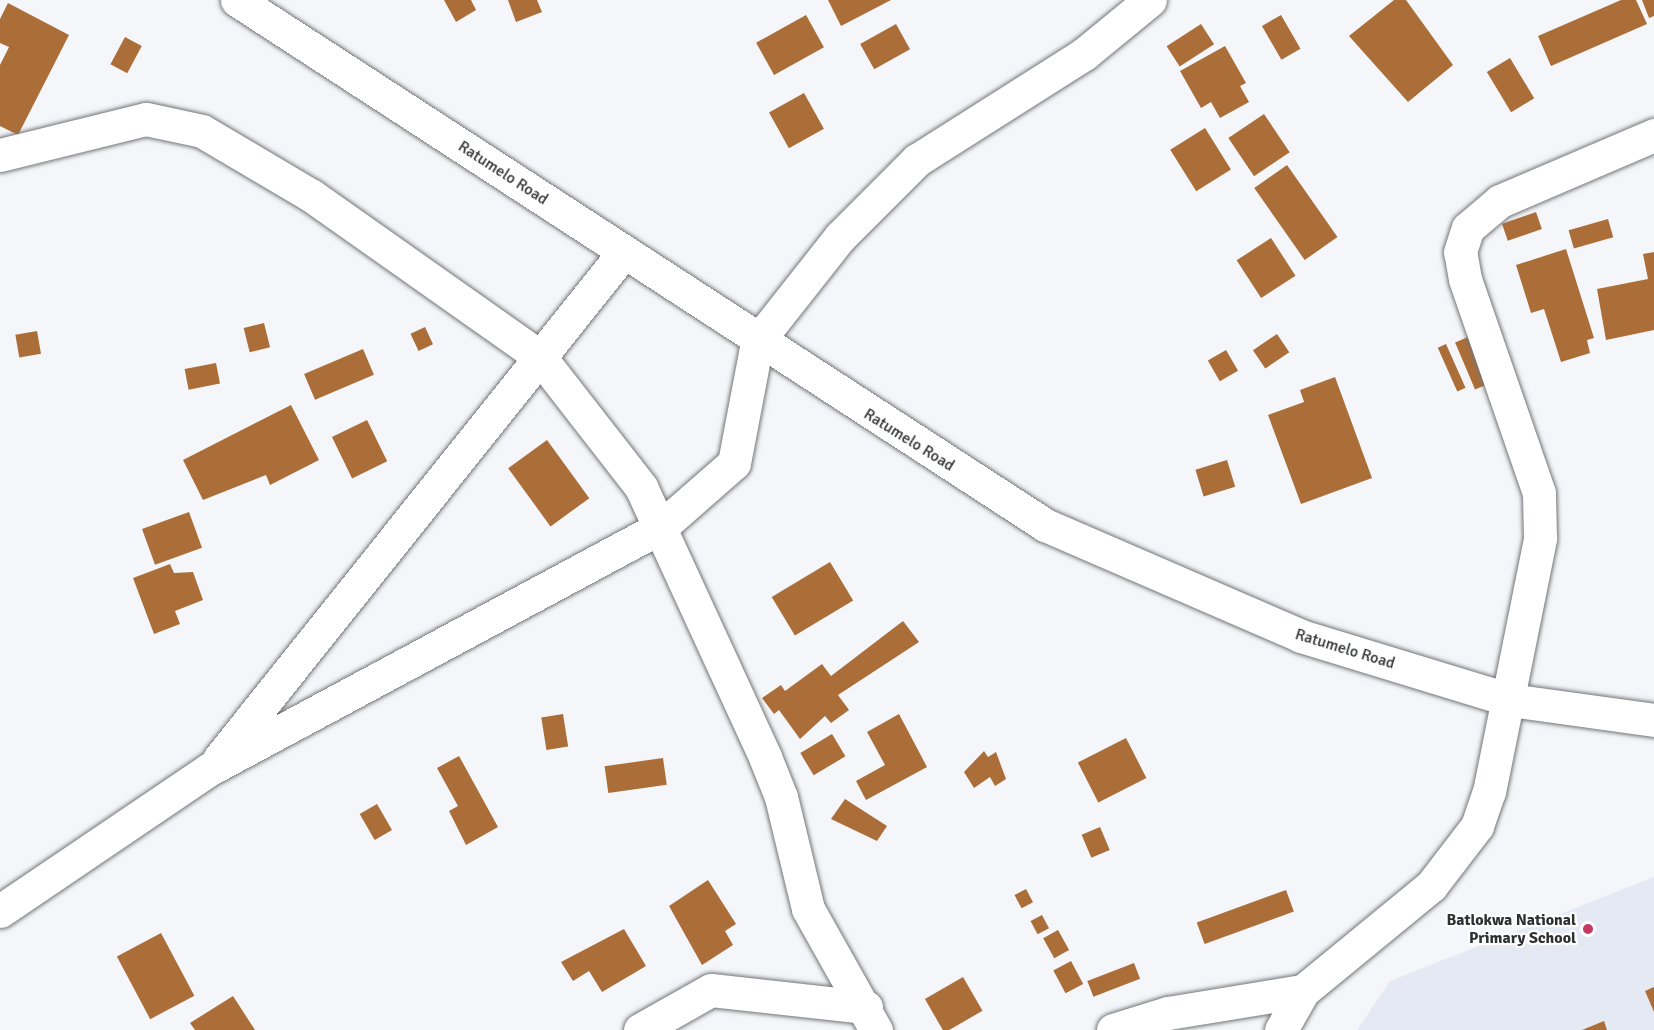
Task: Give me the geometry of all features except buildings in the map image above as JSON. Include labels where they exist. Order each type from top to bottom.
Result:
[{"type":"street","name":"Ratumelo Road","points":[[237,0],[624,252],[757,342],[1045,525],[1301,636],[1510,700],[1654,720]]},
{"type":"street","points":[[0,911],[210,770],[661,527],[734,463],[757,342],[840,237],[917,160],[1084,54],[1150,0]]},
{"type":"street","points":[[0,155],[146,119],[202,131],[312,196],[539,356],[605,434],[661,527],[781,797],[808,909],[871,1019]]},
{"type":"street","points":[[1281,1030],[1303,991],[1431,886],[1477,826],[1510,700],[1540,538],[1539,493],[1460,252],[1468,228],[1500,201],[1654,135]]},
{"type":"street","points":[[210,770],[624,252]]},
{"type":"street","points":[[640,1030],[711,990],[871,1019]]},
{"type":"street","points":[[1113,1030],[1168,1013],[1303,991]]},
{"type":"shaded area","name":"Batlokwa National Primary School","points":[[1654,877],[1654,1030],[1357,1030],[1390,981]]},
{"type":"place","name":"Batlokwa National Primary School","points":[[1588,929]]}]
